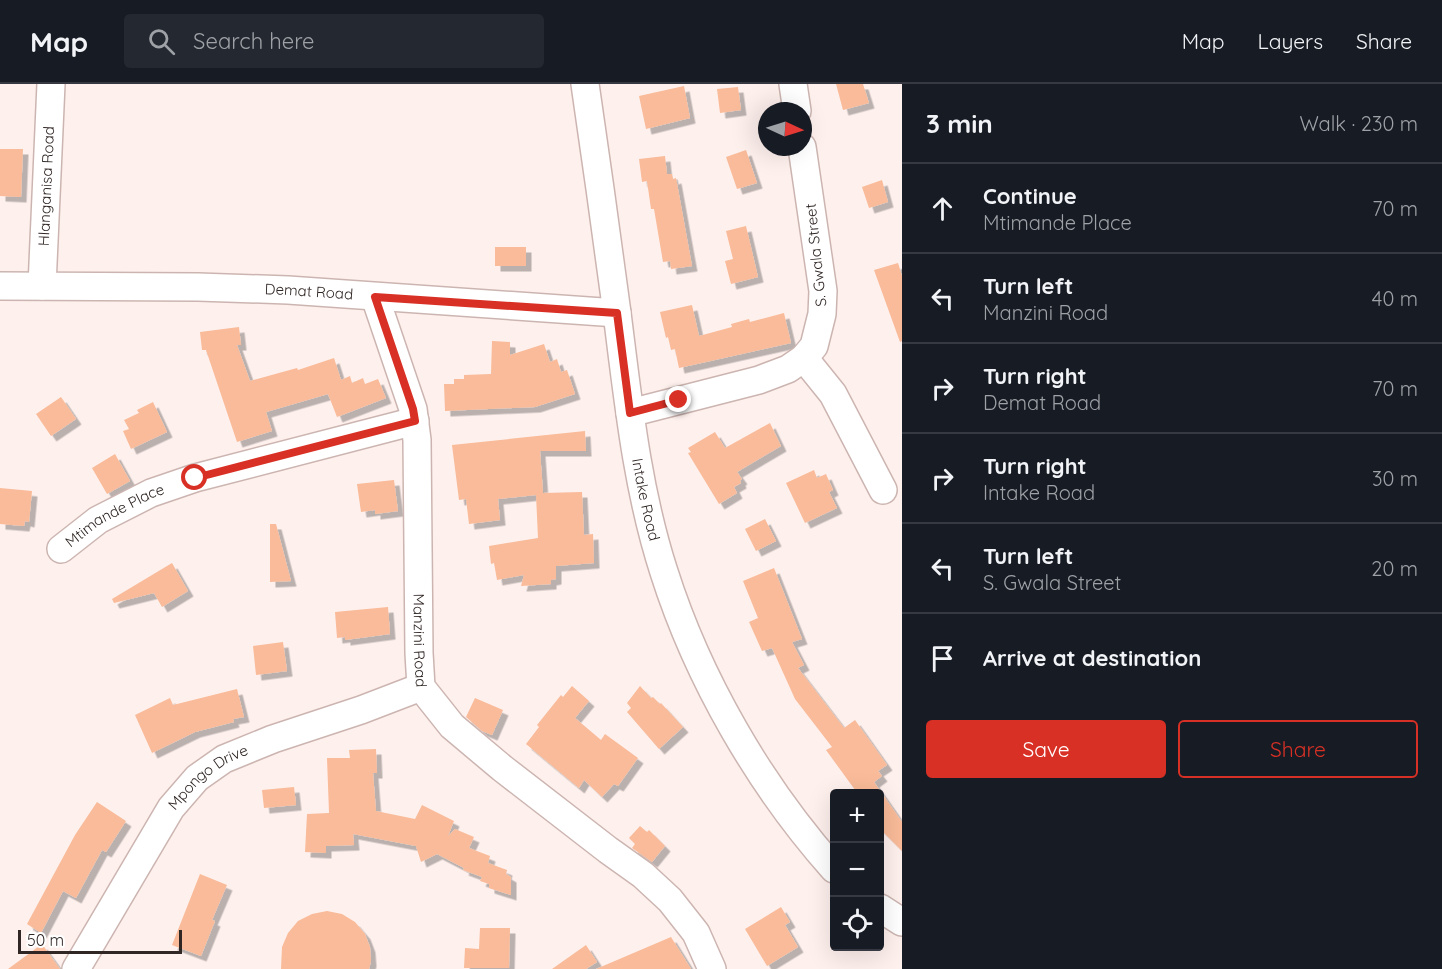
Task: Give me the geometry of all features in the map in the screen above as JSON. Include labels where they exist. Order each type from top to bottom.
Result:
[{"type":"street","name":"Hlanganisa Road","points":[[42,286],[51,84]]},
{"type":"street","name":"Intake Road","points":[[585,84],[643,495],[663,572],[688,637],[723,709],[764,777],[802,833],[830,864]]},
{"type":"street","points":[[793,84],[796,102]]},
{"type":"street","name":"S. Gwala Street","points":[[630,413],[759,380],[788,369],[804,358],[814,346],[819,334],[823,291],[803,156]]},
{"type":"street","name":"Demat Road","points":[[0,286],[288,290],[617,313]]},
{"type":"street","name":"Manzini Road","points":[[375,297],[415,421],[421,687],[452,726],[502,768],[643,875],[670,900],[696,933],[712,969]]},
{"type":"street","points":[[804,358],[833,394],[883,490]]},
{"type":"street","name":"Mtimande Place","points":[[61,549],[98,520],[151,493],[195,478],[415,421]]},
{"type":"street","name":"Mpongo Drive","points":[[76,969],[171,808],[197,778],[224,759],[263,743],[421,687]]},
{"type":"street","points":[[884,911],[902,922]]},
{"type":"building","points":[[836,84],[863,84],[869,103],[843,110]]},
{"type":"building","points":[[684,86],[690,118],[646,129],[639,96]]},
{"type":"building","points":[[738,87],[741,110],[720,113],[717,89]]},
{"type":"building","points":[[0,149],[23,149],[21,197],[0,196]]},
{"type":"building","points":[[746,150],[757,183],[737,189],[726,157]]},
{"type":"building","points":[[665,156],[667,174],[672,174],[673,179],[676,178],[692,266],[671,269],[670,261],[663,262],[647,181],[642,182],[639,159]]},
{"type":"building","points":[[882,180],[888,202],[869,208],[862,187]]},
{"type":"building","points":[[746,226],[758,277],[731,284],[725,261],[733,259],[726,231]]},
{"type":"building","points":[[495,247],[526,247],[526,266],[495,266]]},
{"type":"building","points":[[898,263],[902,276],[902,341],[900,342],[874,270]]},
{"type":"building","points":[[692,305],[699,336],[732,327],[731,324],[749,319],[750,322],[784,313],[791,343],[679,368],[675,349],[671,350],[668,337],[666,338],[660,312]]},
{"type":"building","points":[[239,327],[241,345],[237,345],[250,381],[297,368],[298,370],[334,358],[341,380],[350,376],[352,383],[363,378],[365,384],[378,379],[386,398],[337,417],[328,394],[266,412],[272,431],[237,442],[206,350],[202,350],[200,332]]},
{"type":"building","points":[[492,341],[510,342],[510,355],[544,344],[550,362],[557,359],[561,372],[567,370],[575,394],[535,407],[445,411],[444,384],[454,384],[454,379],[464,379],[464,375],[491,374]]},
{"type":"building","points":[[61,397],[76,419],[51,436],[36,414]]},
{"type":"building","points":[[153,402],[167,432],[131,449],[123,431],[129,429],[124,420],[139,413],[137,410]]},
{"type":"building","points":[[770,423],[781,446],[737,472],[742,479],[741,483],[734,487],[737,493],[719,504],[688,453],[691,452],[688,448],[715,432],[725,448]]},
{"type":"building","points":[[585,431],[586,451],[540,451],[543,493],[582,492],[584,535],[593,534],[594,563],[556,566],[556,579],[551,580],[551,584],[521,586],[524,575],[497,580],[494,563],[491,564],[489,546],[538,538],[536,495],[498,499],[500,520],[469,524],[466,499],[459,500],[452,445]]},
{"type":"building","points":[[115,454],[130,481],[107,494],[92,468]]},
{"type":"building","points":[[814,470],[817,478],[826,474],[833,490],[829,492],[837,508],[805,523],[786,483]]},
{"type":"building","points":[[394,480],[398,511],[375,514],[375,510],[361,512],[357,484]]},
{"type":"building","points":[[0,488],[32,491],[29,522],[25,521],[24,526],[0,524]]},
{"type":"building","points":[[765,519],[776,541],[756,551],[745,529]]},
{"type":"building","points":[[270,524],[276,524],[291,581],[270,582]]},
{"type":"building","points":[[172,563],[188,591],[162,607],[154,593],[114,603],[112,599]]},
{"type":"building","points":[[774,568],[802,639],[792,642],[804,665],[798,668],[844,728],[855,720],[887,765],[878,771],[882,776],[874,782],[879,789],[854,789],[826,750],[832,747],[795,699],[772,648],[762,651],[749,622],[758,618],[743,581]]},
{"type":"building","points":[[388,607],[390,634],[345,640],[345,637],[337,638],[335,612]]},
{"type":"building","points":[[283,642],[287,671],[256,675],[253,646]]},
{"type":"building","points":[[572,686],[589,701],[575,718],[601,740],[605,734],[638,758],[618,786],[614,784],[602,797],[584,780],[579,788],[526,744],[539,727],[537,725],[561,695],[563,697]]},
{"type":"building","points":[[640,686],[651,698],[661,703],[683,727],[659,749],[627,712],[631,708],[627,703]]},
{"type":"building","points":[[237,689],[244,717],[233,719],[234,722],[195,732],[152,753],[135,715],[170,698],[173,705]]},
{"type":"building","points":[[475,698],[503,710],[492,735],[482,731],[466,717]]},
{"type":"building","points":[[376,749],[377,773],[373,773],[376,811],[415,819],[422,805],[454,821],[448,836],[455,829],[474,837],[469,848],[490,856],[488,863],[507,870],[506,874],[511,877],[511,895],[489,888],[489,884],[480,881],[482,877],[463,870],[464,868],[437,854],[421,862],[416,846],[353,834],[354,845],[326,846],[326,853],[305,852],[307,814],[329,813],[327,758],[350,758],[349,750]]},
{"type":"building","points":[[294,787],[296,805],[264,808],[262,790]]},
{"type":"building","points":[[884,796],[902,822],[902,851],[884,833]]},
{"type":"building","points":[[97,802],[126,821],[106,852],[102,850],[76,898],[63,891],[41,933],[27,924],[75,835]]},
{"type":"building","points":[[640,826],[647,832],[649,830],[665,846],[652,862],[632,848],[635,844],[629,838]]},
{"type":"building","points":[[200,874],[227,885],[212,920],[215,921],[201,956],[172,945]]},
{"type":"building","points":[[781,907],[790,922],[785,925],[798,947],[767,966],[745,929]]},
{"type":"building","points":[[327,911],[342,914],[355,922],[365,934],[370,947],[369,969],[281,969],[282,947],[288,933],[298,921],[312,914]]},
{"type":"building","points":[[480,928],[510,928],[509,968],[464,968],[465,948],[479,949]]},
{"type":"building","points":[[671,937],[691,969],[596,969]]},
{"type":"building","points":[[42,944],[60,969],[8,969]]},
{"type":"building","points":[[586,945],[597,962],[586,969],[552,969]]},
{"type":"route","points":[[195,478],[415,421],[375,297],[617,313],[630,413],[679,400]]}]
